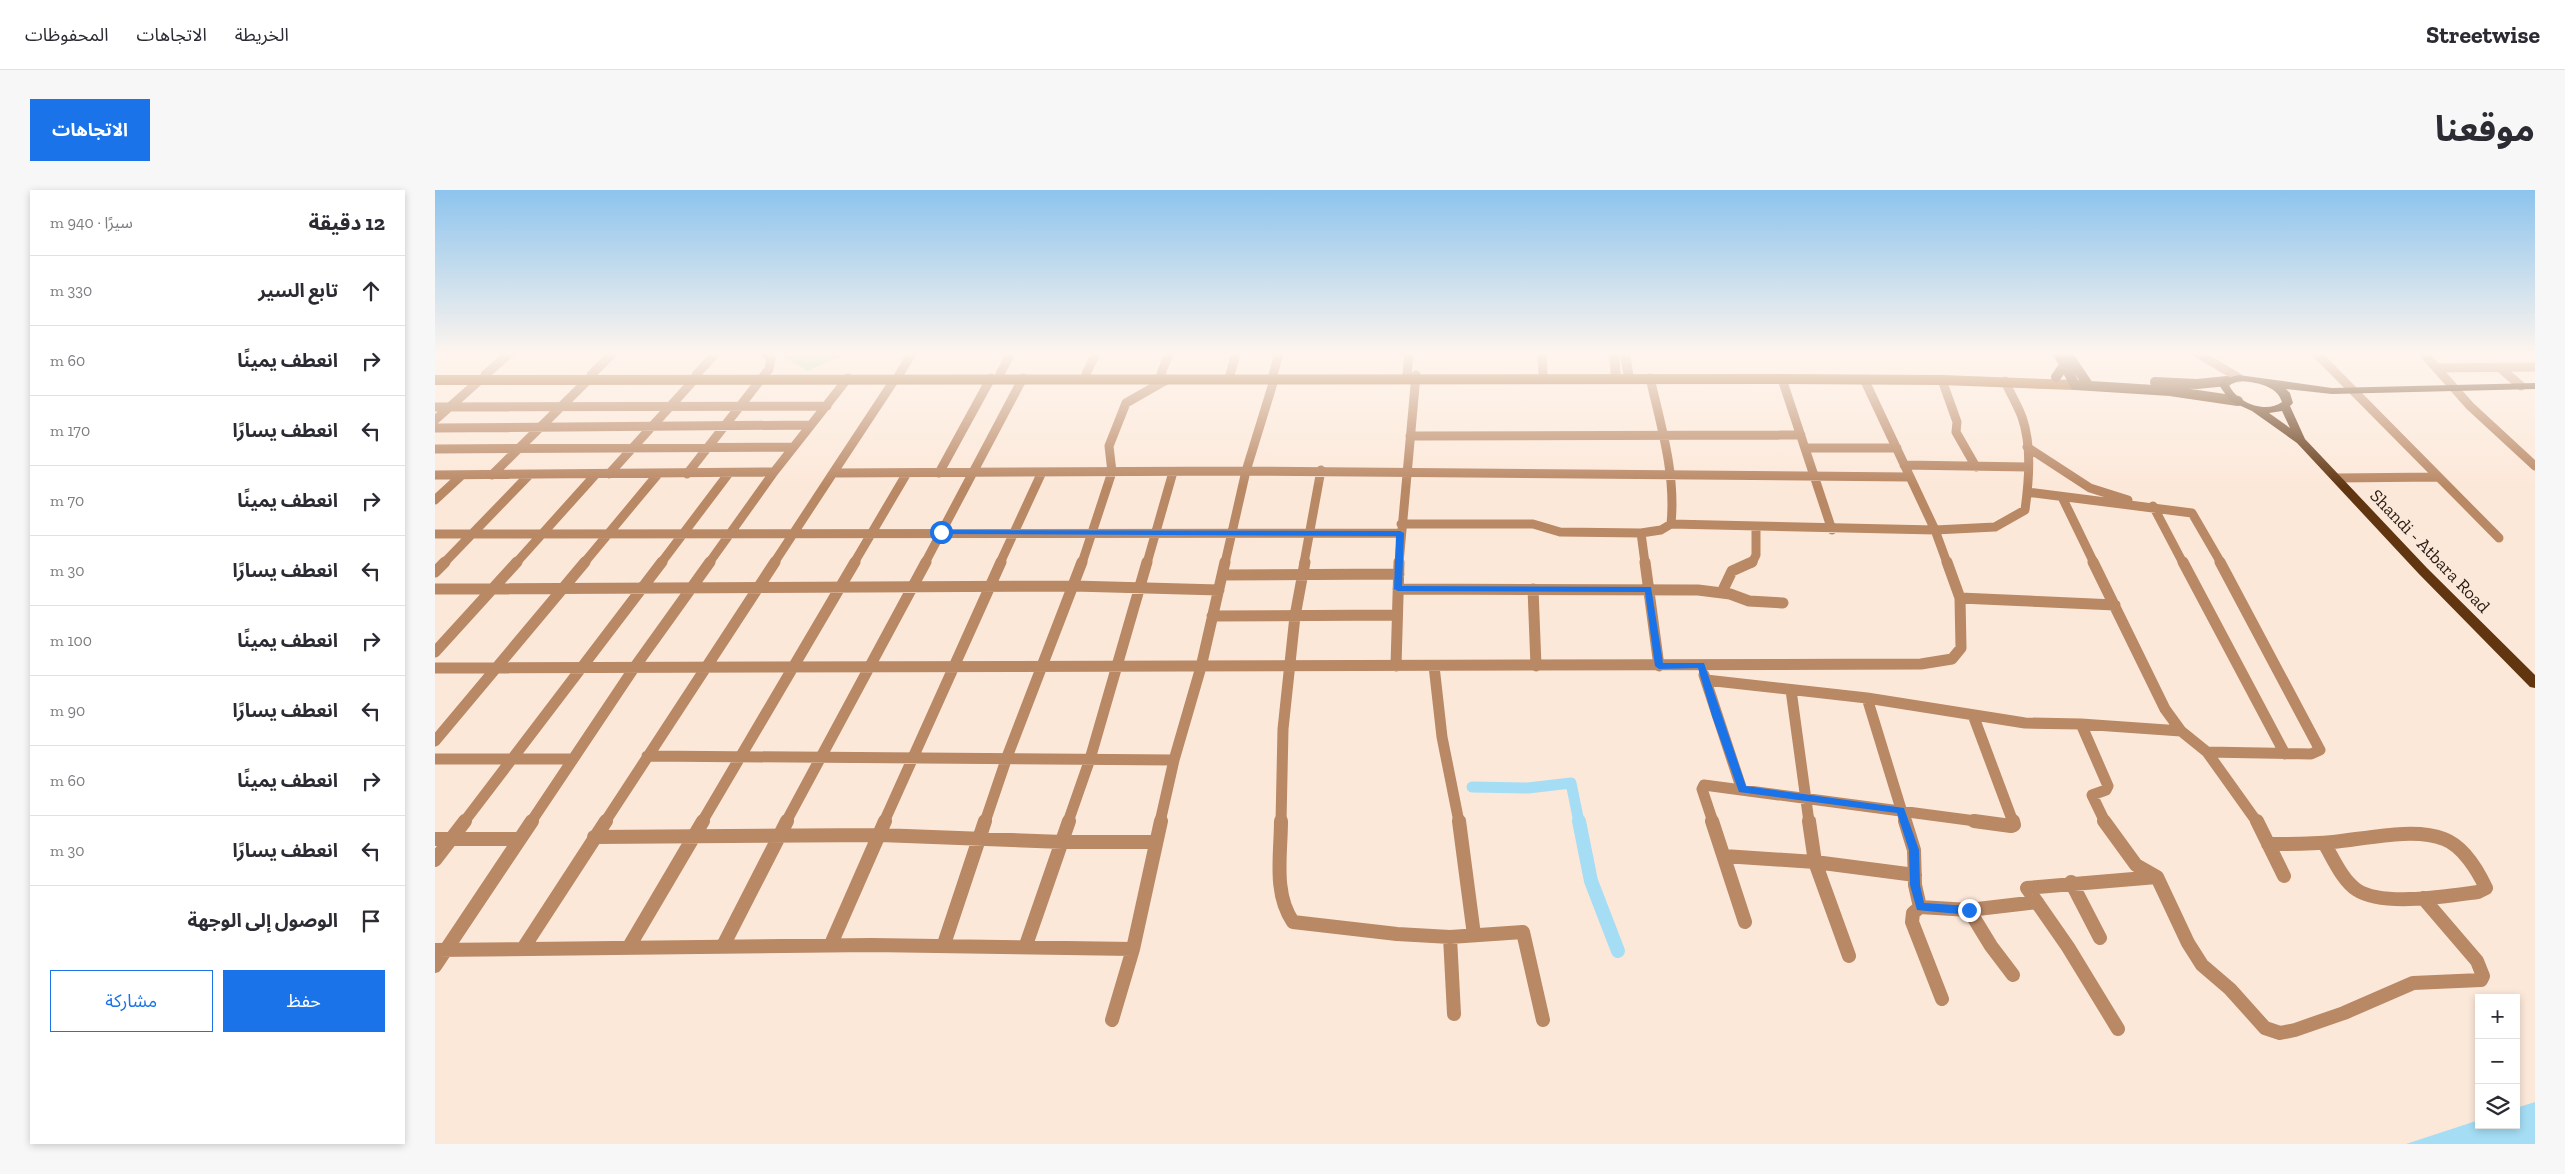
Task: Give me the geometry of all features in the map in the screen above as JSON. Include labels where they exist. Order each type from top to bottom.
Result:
[{"type":"highway","points":[[2234,398],[2253,407],[2272,409],[2310,398]]},
{"type":"highway","name":"Shandi - Atbara Road","points":[[2286,398],[2301,441]]},
{"type":"highway","name":"Shandi - Atbara Road","points":[[2253,407],[2301,441],[2423,571],[2535,683]]},
{"type":"main road","points":[[2214,398],[2238,401]]},
{"type":"street","points":[[435,420],[461,398]]},
{"type":"street","points":[[492,475],[570,398]]},
{"type":"street","points":[[609,474],[677,398]]},
{"type":"street","points":[[687,474],[746,398]]},
{"type":"street","points":[[435,966],[440,950],[634,668],[774,472],[833,398]]},
{"type":"street","points":[[524,947],[594,837],[883,398]]},
{"type":"street","points":[[939,472],[980,398]]},
{"type":"street","points":[[724,944],[778,837],[870,668],[1013,398]]},
{"type":"street","points":[[944,944],[981,839],[1007,757],[1074,586],[1112,472],[1109,446],[1126,403],[1134,398]]},
{"type":"street","points":[[1112,1020],[1133,949],[1155,842],[1175,760],[1201,667],[1246,471],[1267,398]]},
{"type":"street","points":[[1396,666],[1396,615],[1401,529],[1408,470],[1412,398]]},
{"type":"street","points":[[1654,398],[1670,475],[1673,512],[1671,524]]},
{"type":"street","points":[[1788,398],[1832,530]]},
{"type":"street","points":[[435,668],[1659,666],[1921,664],[1952,659],[1961,648],[1960,598],[1935,530],[1873,398]]},
{"type":"street","points":[[1948,398],[1957,422],[1956,432],[1975,466]]},
{"type":"street","points":[[435,534],[1233,532],[1309,534],[1500,522],[1533,524],[1544,529],[1560,532],[1641,533],[1661,530],[1671,524],[1832,530],[1935,530],[1995,527],[2025,510],[2028,467],[2027,447],[2022,418],[2012,398]]},
{"type":"street","points":[[2359,398],[2499,538]]},
{"type":"street","points":[[2462,398],[2535,466]]},
{"type":"street","points":[[435,407],[827,406]]},
{"type":"street","points":[[435,428],[811,425]]},
{"type":"street","points":[[1410,436],[1801,435]]},
{"type":"street","points":[[435,449],[793,447]]},
{"type":"street","points":[[2027,447],[2091,488],[2117,498],[2153,505],[2285,754]]},
{"type":"street","points":[[1805,448],[1897,448]]},
{"type":"street","points":[[1904,465],[2028,467]]},
{"type":"street","points":[[1321,470],[1295,616],[1283,729],[1280,893],[1286,912],[1293,922],[1397,934],[1451,937],[1523,933],[1543,1020]]},
{"type":"street","points":[[833,473],[1408,470],[1909,477]]},
{"type":"street","points":[[435,475],[774,472]]},
{"type":"street","points":[[831,944],[988,587],[1042,472]]},
{"type":"street","points":[[1026,945],[1090,759],[1157,533],[1173,472]]},
{"type":"street","points":[[435,860],[729,473]]},
{"type":"street","points":[[631,945],[739,756],[794,668],[907,473]]},
{"type":"street","points":[[435,500],[462,474]]},
{"type":"street","points":[[435,652],[596,474]]},
{"type":"street","points":[[435,741],[498,668],[658,474]]},
{"type":"street","points":[[435,572],[529,475]]},
{"type":"street","points":[[2336,478],[2438,477]]},
{"type":"street","points":[[2027,492],[2156,510],[2192,513],[2234,585],[2320,750],[2317,754],[2207,752]]},
{"type":"street","points":[[2062,497],[2165,709],[2181,730],[2207,752],[2252,812],[2284,876]]},
{"type":"street","points":[[1722,592],[1732,572],[1748,566],[1754,559],[1756,527]]},
{"type":"street","points":[[1641,533],[1659,666]]},
{"type":"street","points":[[1222,575],[1399,574]]},
{"type":"street","points":[[435,589],[561,590],[691,587],[1074,586],[1219,590]]},
{"type":"street","points":[[1398,589],[1649,589],[1722,592],[1749,601],[1783,603]]},
{"type":"street","points":[[1533,589],[1536,666]]},
{"type":"street","points":[[1960,598],[2115,605]]},
{"type":"street","points":[[1213,616],[1396,615]]},
{"type":"street","points":[[1701,665],[1742,790]]},
{"type":"street","points":[[1434,666],[1442,737],[1457,809],[1473,935]]},
{"type":"street","points":[[1706,680],[1867,698],[2025,723],[2081,724],[2181,730]]},
{"type":"street","points":[[1791,690],[1815,862],[1849,956]]},
{"type":"street","points":[[1867,698],[1914,850],[1915,875],[1920,907]]},
{"type":"street","points":[[1745,922],[1725,856],[1719,847],[1702,787],[1711,785],[1901,810],[2007,827],[2013,825],[1973,715]]},
{"type":"street","points":[[2081,724],[2108,786],[2106,790],[2092,795],[2105,823],[2136,865],[2157,877],[2188,943],[2202,965],[2230,989],[2265,1028],[2280,1033],[2295,1030],[2344,1013],[2413,983],[2481,980],[2483,976],[2477,961],[2423,898]]},
{"type":"street","points":[[647,756],[1007,757],[1175,760]]},
{"type":"street","points":[[435,758],[573,759]]},
{"type":"street","points":[[594,837],[880,835],[1063,842],[1155,842]]},
{"type":"street","points":[[2268,844],[2324,843],[2357,839],[2436,836],[2454,845],[2482,878],[2486,888],[2478,892],[2423,898],[2365,894],[2358,891],[2336,864],[2324,843]]},
{"type":"street","points":[[435,839],[518,839]]},
{"type":"street","points":[[1725,856],[1815,862],[1915,875]]},
{"type":"street","points":[[2118,1030],[2068,947],[2028,887],[2071,882],[2157,877]]},
{"type":"street","points":[[2071,882],[2100,938]]},
{"type":"street","points":[[1942,999],[1912,922],[1912,914],[1920,907],[1969,910],[2037,902]]},
{"type":"street","points":[[1969,910],[1991,946],[2013,975]]},
{"type":"street","points":[[1451,937],[1454,1014]]},
{"type":"street","points":[[440,950],[724,944],[1026,945],[1133,949]]},
{"type":"water","points":[[2535,1102],[2535,1144],[2406,1144],[2475,1121],[2475,1129],[2520,1129],[2520,1107]]},
{"type":"waterway","points":[[1472,787],[1528,788],[1571,783],[1579,822]]},
{"type":"waterway","points":[[1579,821],[1591,881],[1618,951]]},
{"type":"route","points":[[941,532],[1400,533],[1398,589],[1649,589],[1659,666],[1701,665],[1716,716],[1733,758],[1742,790],[1901,810],[1914,850],[1915,885],[1920,907],[1969,910]]}]
